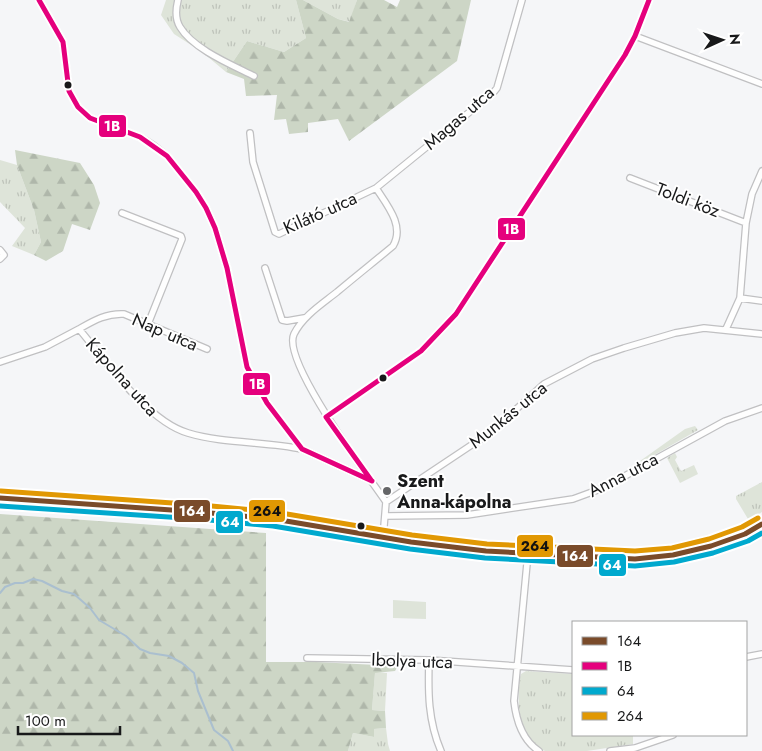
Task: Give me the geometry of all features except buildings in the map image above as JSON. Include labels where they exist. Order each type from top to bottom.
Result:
[{"type":"main road","points":[[0,498],[244,516],[287,521],[383,538],[455,548],[635,559],[672,556],[712,546],[745,534],[762,524]]},
{"type":"street","points":[[39,0],[63,42],[69,91],[78,107],[90,118],[140,137],[167,156],[196,192],[206,208],[215,228],[227,268],[248,367],[267,403],[302,449],[372,481]]},
{"type":"street","points":[[178,0],[176,9],[179,26],[186,34],[220,60],[254,76]]},
{"type":"street","name":"Magas utca","points":[[376,188],[497,88],[522,0]]},
{"type":"street","points":[[326,418],[421,351],[456,314],[625,56],[649,0]]},
{"type":"street","points":[[635,36],[762,84]]},
{"type":"street","name":"Kilátó utca","points":[[250,133],[253,162],[275,232],[279,234],[376,188]]},
{"type":"street","points":[[726,329],[740,298],[746,222],[752,194],[761,175]]},
{"type":"street","name":"Toldi köz","points":[[630,178],[746,222]]},
{"type":"street","points":[[376,188],[392,214],[398,230],[398,238],[393,246],[304,318],[294,335],[294,345],[304,375],[326,418],[386,502],[383,538]]},
{"type":"street","points":[[122,212],[181,236],[182,239],[148,324]]},
{"type":"street","points":[[0,250],[4,255],[0,259]]},
{"type":"street","points":[[265,268],[282,320],[304,318]]},
{"type":"street","points":[[740,298],[762,301]]},
{"type":"street","name":"Kápolna utca","points":[[124,314],[110,314],[96,319],[79,329],[149,409],[165,423],[190,434],[302,449]]},
{"type":"street","name":"Nap utca","points":[[124,314],[207,349]]},
{"type":"street","name":"Munkás utca","points":[[386,502],[491,432],[544,384],[584,363],[624,348],[675,333],[704,328],[762,334]]},
{"type":"street","points":[[0,362],[45,347],[79,329]]},
{"type":"street","name":"Anna utca","points":[[386,516],[467,514],[573,499],[603,488],[725,421],[762,408]]},
{"type":"street","points":[[528,553],[514,700],[516,717],[520,727],[539,751]]},
{"type":"street","points":[[747,658],[762,654]]},
{"type":"street","name":"Ibolya utca","points":[[307,658],[429,660],[572,670]]},
{"type":"street","points":[[429,660],[428,693],[430,719],[441,751]]},
{"type":"street","points":[[610,751],[635,748],[670,736]]},
{"type":"green space","points":[[166,0],[296,0],[306,38],[284,52],[247,41],[226,72],[202,52],[174,34],[161,15]]},
{"type":"green space","points":[[296,0],[303,0],[338,19],[349,22],[357,0],[384,0],[397,7],[400,0],[471,0],[457,61],[349,141],[338,119],[308,123],[308,132],[289,134],[286,119],[274,120],[277,95],[246,96],[244,79],[226,72],[247,41],[284,52],[306,38]]},
{"type":"green space","points":[[303,0],[357,0],[350,22],[338,19]]},
{"type":"green space","points":[[15,150],[80,163],[94,185],[100,203],[90,230],[72,224],[63,251],[46,261],[34,255],[41,242],[34,210],[17,165]]},
{"type":"green space","points":[[0,160],[17,165],[34,210],[41,242],[34,255],[12,246],[25,228],[0,202]]},
{"type":"green space","points":[[695,426],[698,430],[642,462],[640,461],[685,429]]},
{"type":"green space","points":[[675,453],[677,457],[675,460],[681,471],[694,465],[698,474],[680,483],[667,458]]},
{"type":"green space","points":[[762,482],[762,512],[748,519],[736,496]]},
{"type":"green space","points":[[0,514],[266,533],[266,662],[316,662],[398,666],[395,671],[375,673],[372,710],[385,711],[386,728],[374,729],[374,737],[353,733],[348,751],[0,751]]},
{"type":"green space","points":[[393,600],[426,602],[426,619],[393,618]]},
{"type":"green space","points":[[526,671],[572,674],[572,736],[633,736],[633,744],[587,751],[545,751],[529,738],[524,729],[519,708],[521,674]]},
{"type":"green space","points":[[375,672],[387,673],[385,711],[372,710]]},
{"type":"green space","points":[[386,728],[390,751],[348,751],[353,733],[374,737],[374,729]]},
{"type":"waterway","points":[[0,593],[5,587],[15,583],[23,583],[33,579],[42,581],[62,591],[74,594],[90,608],[99,620],[126,636],[140,649],[150,653],[169,656],[182,663],[194,673],[198,691],[214,730],[228,741],[233,751]]},
{"type":"transit line","name":"1B","points":[[39,0],[63,42],[69,91],[78,107],[90,118],[140,137],[167,156],[196,192],[206,208],[215,228],[227,268],[247,367],[267,403],[302,449],[372,481]]},
{"type":"transit line","name":"1B","points":[[326,417],[421,351],[456,314],[625,55],[635,36],[649,0]]},
{"type":"transit line","name":"1B","points":[[326,417],[371,480]]},
{"type":"transit line","name":"264","points":[[1,491],[275,512],[412,535],[487,544],[635,551],[672,548],[709,539],[742,527],[758,518]]},
{"type":"transit line","name":"164","points":[[0,498],[274,519],[411,542],[486,551],[635,559],[673,555],[711,546],[745,534],[762,524]]},
{"type":"transit line","name":"64","points":[[0,506],[199,519],[273,526],[410,549],[485,558],[635,566],[674,562],[713,553],[748,541],[762,533]]},
{"type":"place","name":"Szent Anna-kápolna","points":[[387,491]]}]
